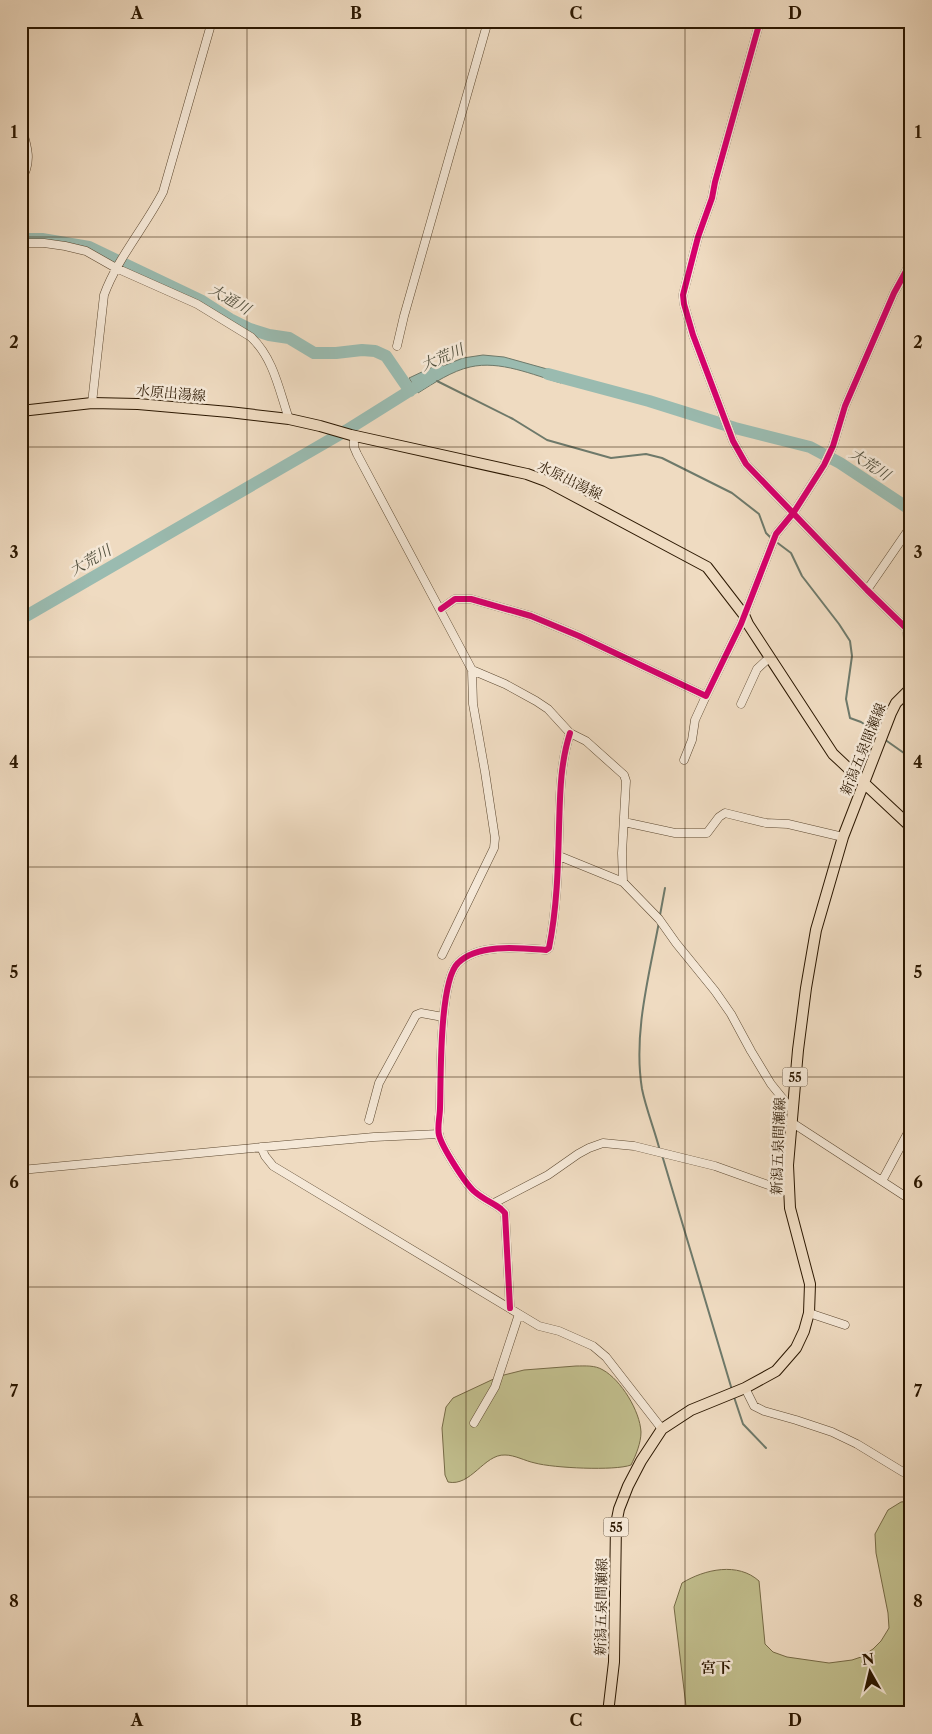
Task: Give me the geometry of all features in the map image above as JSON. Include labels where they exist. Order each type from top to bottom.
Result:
[{"type":"main road","name":"水原出湯線","points":[[21,410],[92,404],[138,404],[289,419],[355,436],[527,474],[546,482],[707,567],[744,615],[833,754],[911,827]]},
{"type":"main road","name":"新潟五泉間瀬線","points":[[608,1713],[614,1662],[616,1524],[619,1509],[628,1486],[641,1461],[662,1430],[692,1410],[737,1391],[776,1370],[796,1348],[804,1331],[809,1313],[810,1284],[790,1208],[788,1165],[792,1110],[804,1006],[816,930],[843,837],[882,734],[896,703],[911,688]]},
{"type":"street","points":[[92,404],[104,295],[117,267],[152,214],[163,192],[212,21]]},
{"type":"street","points":[[397,346],[406,306],[488,21]]},
{"type":"street","points":[[760,21],[712,198],[698,237],[683,295],[684,304],[693,335],[733,441],[746,464],[867,590],[909,628],[908,646],[911,660]]},
{"type":"street","points":[[21,126],[28,149],[29,162],[26,173],[21,180]]},
{"type":"street","points":[[21,243],[44,243],[86,251],[197,304],[251,338],[268,359],[289,419]]},
{"type":"street","points":[[684,760],[692,740],[695,720],[744,615],[772,544],[824,465],[833,446],[848,397],[894,292],[911,262]]},
{"type":"street","points":[[355,436],[354,447],[357,454],[472,670],[472,704],[485,772],[495,838],[494,848],[442,955]]},
{"type":"street","points":[[867,590],[911,526]]},
{"type":"street","points":[[441,609],[455,599],[471,599],[531,616],[579,636],[706,696]]},
{"type":"street","points":[[741,704],[757,669],[770,658]]},
{"type":"street","points":[[472,670],[505,684],[548,709],[570,733],[586,741],[624,775],[626,781],[622,854],[624,882]]},
{"type":"street","points":[[510,1308],[504,1213],[494,1203],[470,1188],[447,1152],[439,1134],[443,1017],[450,979],[457,963],[487,950],[514,948],[546,950],[549,948],[556,902],[561,782],[564,752],[570,733]]},
{"type":"street","points":[[624,822],[675,833],[707,833],[718,817],[725,813],[766,823],[788,824],[843,837]]},
{"type":"street","points":[[558,856],[624,882],[660,920],[731,1014],[766,1075],[792,1110]]},
{"type":"street","points":[[369,1120],[379,1083],[416,1015],[421,1013],[443,1017]]},
{"type":"street","points":[[791,1122],[911,1200]]},
{"type":"street","points":[[882,1181],[911,1127]]},
{"type":"street","points":[[21,1170],[374,1137],[439,1134]]},
{"type":"street","points":[[494,1203],[548,1174],[578,1154],[603,1143],[634,1146],[715,1166],[788,1192]]},
{"type":"street","points":[[261,1147],[273,1166],[539,1326],[559,1331],[593,1346],[606,1357],[662,1430]]},
{"type":"street","points":[[809,1313],[845,1325]]},
{"type":"street","points":[[474,1423],[495,1387],[519,1314]]},
{"type":"street","points":[[737,1391],[764,1412],[832,1432],[857,1444],[903,1472]]},
{"type":"shaded area","points":[[576,1366],[600,1368],[603,1370],[623,1388],[633,1406],[641,1432],[638,1449],[631,1465],[612,1468],[569,1467],[544,1465],[505,1455],[497,1456],[490,1460],[464,1480],[448,1482],[445,1475],[442,1428],[446,1407],[453,1398],[500,1376],[524,1370]]},
{"type":"shaded area","points":[[911,1501],[911,1713],[685,1713],[686,1706],[674,1607],[682,1583],[711,1571],[741,1571],[751,1575],[759,1581],[765,1644],[773,1652],[787,1657],[829,1663],[861,1657],[881,1641],[889,1628],[888,1613],[876,1553],[875,1534],[888,1510],[901,1502]]},
{"type":"water","points":[[483,355],[504,357],[565,374],[561,383],[516,369],[481,365],[457,371],[418,393],[409,378],[441,363],[443,366],[463,358]]},
{"type":"waterway","name":"大通川","points":[[21,239],[42,239],[89,247],[202,301],[250,329],[269,335],[289,338],[314,353],[375,351],[386,356],[410,391]]},
{"type":"waterway","name":"大荒川","points":[[548,374],[649,401],[735,428],[810,447],[840,463],[911,510]]},
{"type":"waterway","name":"大荒川","points":[[21,619],[347,430],[430,378]]},
{"type":"waterway","points":[[437,381],[513,419],[547,440],[611,458],[646,454],[662,458],[732,493],[759,514],[766,533],[771,538]]},
{"type":"waterway","points":[[775,541],[791,553],[802,576],[850,641],[852,656],[846,699],[850,718],[861,722],[879,734]]},
{"type":"waterway","points":[[884,739],[911,758]]},
{"type":"waterway","points":[[660,915],[665,888]]},
{"type":"waterway","points":[[659,922],[643,1005],[639,1047],[642,1089],[660,1151]]},
{"type":"waterway","points":[[662,1155],[732,1390]]},
{"type":"waterway","points":[[734,1397],[743,1424],[766,1448]]},
{"type":"cycle path","points":[[760,21],[712,198],[698,237],[683,295],[684,304],[693,335],[733,441],[746,464],[907,629],[911,660]]},
{"type":"cycle path","points":[[441,609],[455,599],[471,599],[531,616],[579,636],[706,696],[741,624],[776,534],[794,512],[824,465],[833,446],[845,406],[894,293],[911,262]]},
{"type":"cycle path","points":[[510,1308],[505,1213],[471,1188],[449,1156],[439,1135],[444,1009],[452,973],[458,963],[466,957],[477,952],[500,948],[546,950],[549,948],[557,888],[561,780],[564,756],[570,733]]},
{"type":"district","name":"宮下","points":[[716,1667]]}]
